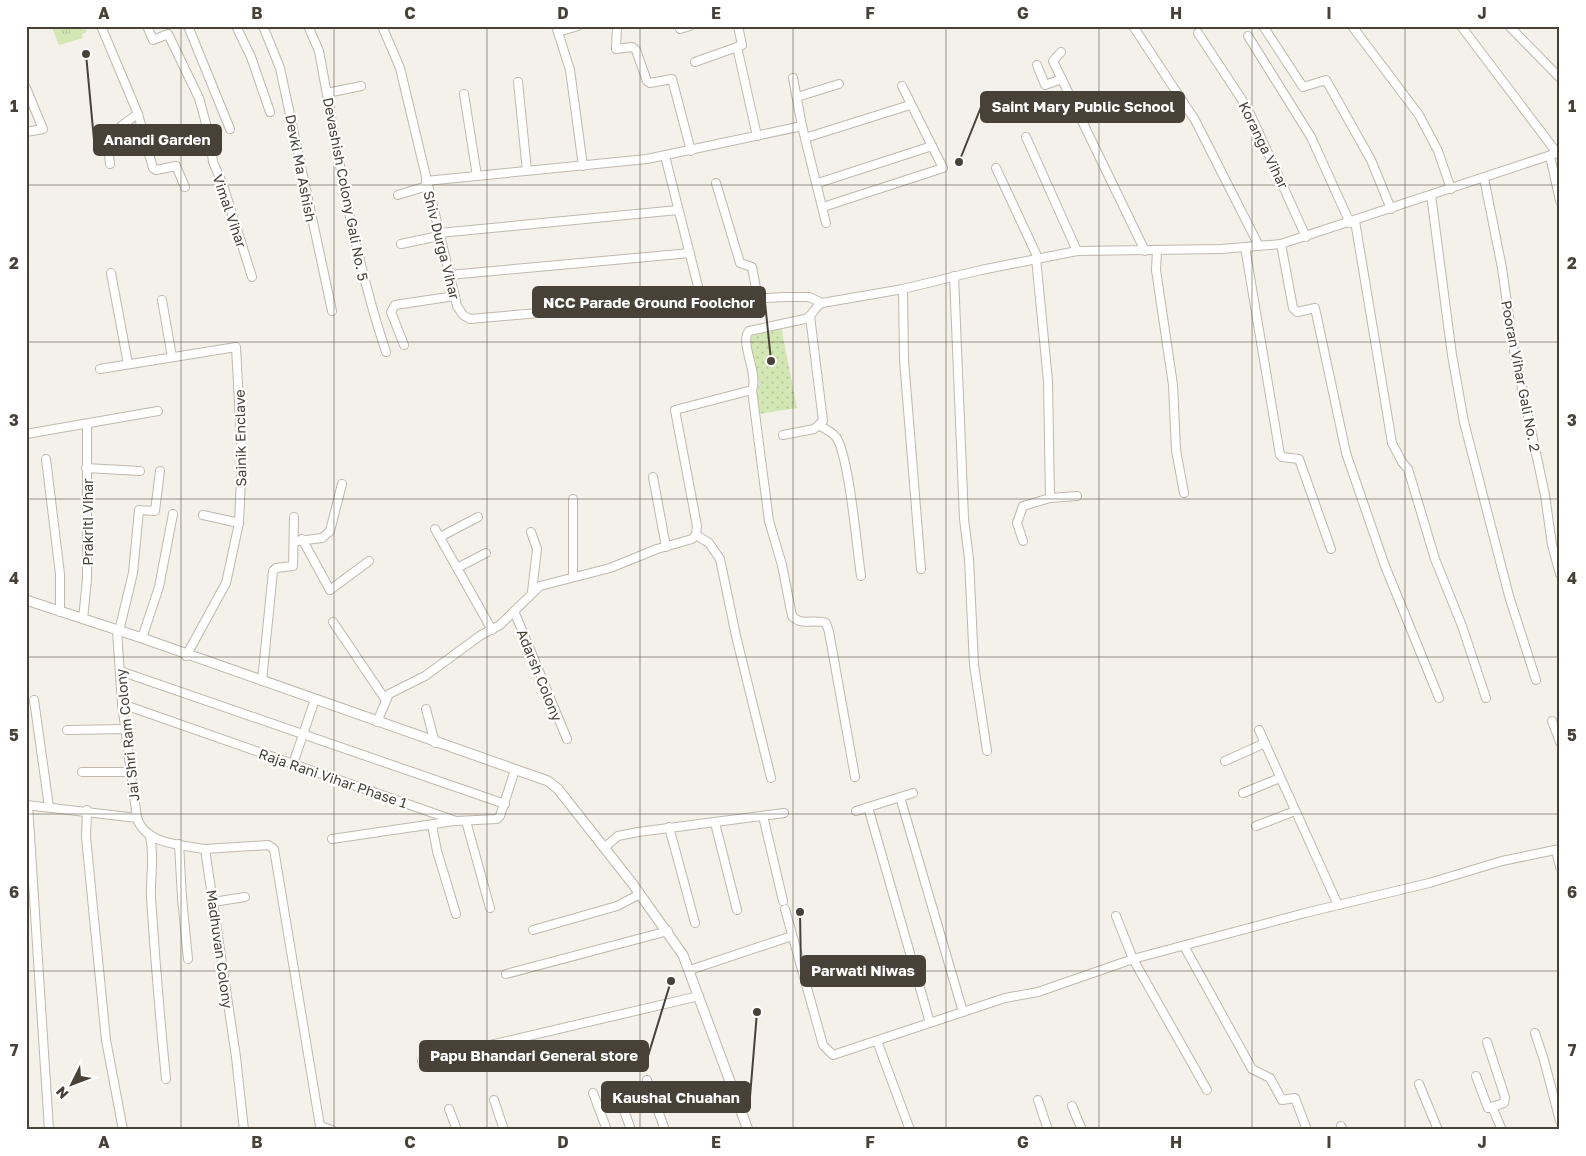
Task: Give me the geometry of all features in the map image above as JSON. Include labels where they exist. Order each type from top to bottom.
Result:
[{"type":"street","points":[[102,26],[138,114],[153,168],[156,170],[176,166],[185,186]]},
{"type":"street","name":"Vimal Vihar","points":[[147,26],[153,40],[168,34],[199,98],[210,138],[213,162],[223,185],[252,277]]},
{"type":"street","points":[[188,26],[230,129]]},
{"type":"street","points":[[236,26],[251,57],[270,112]]},
{"type":"street","name":"Devki Ma Ashish","points":[[263,26],[280,68],[300,173],[332,311]]},
{"type":"street","name":"Devashish Colony Gali No. 5","points":[[308,26],[319,51],[356,253],[368,298],[386,352]]},
{"type":"street","name":"Shiv Durga Vihar","points":[[382,26],[400,68],[449,276],[463,315],[470,319],[628,305],[758,298],[809,297],[822,303]]},
{"type":"street","points":[[578,26],[557,29],[570,70],[583,166]]},
{"type":"street","points":[[616,26],[616,49],[632,47],[636,50],[648,82],[672,79],[691,151]]},
{"type":"street","points":[[680,29],[690,26]]},
{"type":"street","points":[[695,62],[742,45],[738,26]]},
{"type":"street","points":[[1133,26],[1195,120],[1259,246]]},
{"type":"street","points":[[1263,26],[1304,87],[1326,80],[1371,160],[1391,209]]},
{"type":"street","points":[[1352,26],[1419,115],[1438,151],[1451,189]]},
{"type":"street","points":[[1461,26],[1555,154],[1560,201]]},
{"type":"street","points":[[1509,26],[1560,78]]},
{"type":"street","name":"Koranga Vihar","points":[[1198,33],[1248,110],[1306,237]]},
{"type":"street","points":[[1248,36],[1311,136],[1352,222],[1392,443],[1402,462],[1408,468],[1435,559],[1462,626],[1486,698]]},
{"type":"street","points":[[737,47],[758,136]]},
{"type":"street","points":[[1061,52],[1053,61],[1145,251]]},
{"type":"street","points":[[1038,65],[1045,85],[1062,79]]},
{"type":"street","points":[[793,78],[802,126],[818,183],[826,223]]},
{"type":"street","points":[[518,82],[527,171]]},
{"type":"street","points":[[797,97],[839,84]]},
{"type":"street","points":[[327,94],[360,86]]},
{"type":"street","points":[[823,206],[943,168],[902,86]]},
{"type":"street","points":[[26,88],[43,129],[26,132]]},
{"type":"street","points":[[464,94],[477,176]]},
{"type":"street","points":[[805,138],[910,105]]},
{"type":"street","points":[[110,164],[108,142],[114,132],[138,114]]},
{"type":"street","points":[[398,195],[427,183],[665,156],[802,126]]},
{"type":"street","points":[[1026,137],[1077,251]]},
{"type":"street","points":[[818,183],[932,146]]},
{"type":"street","points":[[855,777],[826,623],[819,620],[797,621],[792,616],[782,565],[769,521],[752,390],[754,386],[753,372],[746,334],[756,328],[805,319],[810,316],[816,306],[822,303],[903,289],[954,276],[1077,251],[1157,251],[1281,244],[1555,154]]},
{"type":"street","points":[[665,156],[702,302]]},
{"type":"street","points":[[996,168],[1037,258],[1048,381],[1050,498]]},
{"type":"street","name":"Pooran Vihar Gali No. 2","points":[[1484,178],[1502,268],[1513,346],[1545,495],[1552,545],[1560,574]]},
{"type":"street","points":[[716,183],[740,263],[752,267],[758,298]]},
{"type":"street","points":[[1431,195],[1452,355],[1464,422],[1509,596],[1536,680]]},
{"type":"street","points":[[401,244],[439,235],[514,224],[678,210]]},
{"type":"street","points":[[1281,244],[1293,308],[1297,312],[1315,308],[1346,453],[1385,566],[1439,698]]},
{"type":"street","points":[[1245,247],[1280,455],[1282,458],[1299,459],[1331,549]]},
{"type":"street","points":[[1157,251],[1156,270],[1173,385],[1176,450],[1184,492]]},
{"type":"street","points":[[449,276],[690,253]]},
{"type":"street","points":[[111,273],[128,364]]},
{"type":"street","points":[[954,276],[964,519],[969,559],[974,665],[987,751]]},
{"type":"street","points":[[903,289],[904,360],[921,569]]},
{"type":"street","points":[[404,345],[392,312],[395,306],[455,296]]},
{"type":"street","points":[[162,300],[172,357]]},
{"type":"street","points":[[783,435],[820,426],[823,422],[810,316]]},
{"type":"street","name":"Sainik Enclave","points":[[100,369],[236,347],[242,457],[239,522],[226,583],[186,656]]},
{"type":"street","points":[[378,722],[385,699],[393,690],[425,676],[473,641],[492,630],[532,592],[546,584],[624,563],[692,539],[696,535],[698,526],[675,410],[752,390]]},
{"type":"street","points":[[26,434],[87,425],[158,411]]},
{"type":"street","name":"Prakriti Vihar","points":[[82,619],[87,579],[87,425]]},
{"type":"street","points":[[820,426],[836,436],[839,442],[847,477],[861,576]]},
{"type":"street","points":[[46,459],[60,574],[60,612]]},
{"type":"street","points":[[86,468],[140,471]]},
{"type":"street","name":"Jai Shri Ram Colony","points":[[27,805],[87,810],[136,818],[122,704],[118,631],[132,573],[139,510],[155,511],[160,471]]},
{"type":"street","points":[[653,477],[666,547]]},
{"type":"street","points":[[298,541],[322,538],[330,531],[342,484]]},
{"type":"street","points":[[1023,541],[1016,523],[1023,506],[1050,498],[1077,496]]},
{"type":"street","points":[[573,499],[574,577]]},
{"type":"street","points":[[142,638],[159,587],[173,514]]},
{"type":"street","points":[[203,515],[239,522]]},
{"type":"street","points":[[262,681],[273,570],[293,566],[298,541],[294,517]]},
{"type":"street","points":[[440,538],[478,517]]},
{"type":"street","points":[[435,529],[492,630]]},
{"type":"street","points":[[531,532],[537,549],[532,592]]},
{"type":"street","points":[[696,535],[709,543],[720,559],[736,636],[771,778]]},
{"type":"street","points":[[298,541],[330,590],[369,561]]},
{"type":"street","points":[[457,568],[486,553]]},
{"type":"street","points":[[26,600],[142,638],[186,656],[548,781],[558,789],[608,844],[640,894],[668,931],[690,970],[748,1130]]},
{"type":"street","name":"Adarsh Colony","points":[[514,611],[567,739]]},
{"type":"street","points":[[333,622],[385,699]]},
{"type":"street","points":[[120,671],[303,736],[505,804],[515,770]]},
{"type":"street","points":[[293,764],[315,699]]},
{"type":"street","points":[[34,700],[48,807]]},
{"type":"street","name":"Raja Rani Vihar Phase 1","points":[[122,704],[456,821],[496,819],[505,804]]},
{"type":"street","points":[[426,709],[436,743]]},
{"type":"street","points":[[1552,722],[1560,742]]},
{"type":"street","points":[[67,730],[126,730]]},
{"type":"street","points":[[1259,730],[1338,905]]},
{"type":"street","points":[[1225,761],[1265,743]]},
{"type":"street","points":[[82,772],[131,772]]},
{"type":"street","points":[[1243,793],[1280,778]]},
{"type":"street","points":[[856,811],[913,793]]},
{"type":"street","points":[[900,797],[963,1012]]},
{"type":"street","points":[[27,805],[49,1130]]},
{"type":"street","points":[[868,807],[930,1023]]},
{"type":"street","points":[[87,810],[86,838],[106,1040],[123,1130]]},
{"type":"street","points":[[1256,826],[1295,811]]},
{"type":"street","points":[[608,844],[618,836],[784,813]]},
{"type":"street","points":[[764,816],[792,936],[827,1051],[833,1055],[1005,998],[1038,992],[1133,959],[1429,883],[1502,862],[1558,849],[1560,867]]},
{"type":"street","points":[[136,818],[141,829],[150,837],[179,844],[205,849],[268,845],[274,849],[320,1126],[332,1130]]},
{"type":"street","points":[[332,840],[456,821]]},
{"type":"street","points":[[466,821],[490,908]]},
{"type":"street","points":[[715,823],[737,910]]},
{"type":"street","points":[[432,825],[456,914]]},
{"type":"street","points":[[669,828],[695,923]]},
{"type":"street","points":[[150,837],[153,847],[151,886],[157,980],[166,1079]]},
{"type":"street","points":[[179,844],[179,864],[188,959]]},
{"type":"street","name":"Madhuvan Colony","points":[[205,849],[236,1057],[244,1130]]},
{"type":"street","points":[[532,930],[616,906],[640,894]]},
{"type":"street","points":[[214,902],[244,898]]},
{"type":"street","points":[[1116,916],[1133,959],[1207,1090]]},
{"type":"street","points":[[506,974],[668,931]]},
{"type":"street","points":[[690,970],[792,936]]},
{"type":"street","points":[[1184,946],[1252,1069],[1270,1078],[1282,1100],[1295,1098],[1307,1130]]},
{"type":"street","points":[[422,1061],[699,996]]},
{"type":"street","points":[[1535,1033],[1560,1121]]},
{"type":"street","points":[[877,1041],[910,1130]]},
{"type":"street","points":[[1476,1076],[1488,1108],[1504,1103],[1505,1097],[1488,1042]]},
{"type":"street","points":[[648,1080],[665,1130]]},
{"type":"street","points":[[1419,1084],[1438,1130]]},
{"type":"street","points":[[618,1093],[631,1130]]},
{"type":"street","points":[[593,1094],[607,1130]]},
{"type":"street","points":[[494,1100],[504,1130]]},
{"type":"street","points":[[1038,1100],[1048,1130]]},
{"type":"street","points":[[1072,1106],[1082,1130]]},
{"type":"street","points":[[1492,1107],[1502,1130]]},
{"type":"street","points":[[449,1109],[457,1130]]},
{"type":"green space","points":[[51,26],[84,26],[87,32],[82,34],[83,38],[59,45]]},
{"type":"green space","points":[[781,327],[797,408],[759,414],[756,396],[759,383],[749,339],[757,332]]},
{"type":"place","name":"Anandi Garden","points":[[86,54]]},
{"type":"place","name":"Saint Mary Public School","points":[[959,162]]},
{"type":"place","name":"NCC Parade Ground Foolchor","points":[[771,361]]},
{"type":"place","name":"Parwati Niwas","points":[[800,912]]},
{"type":"place","name":"Papu Bhandari General store","points":[[671,981]]},
{"type":"place","name":"Kaushal Chuahan","points":[[757,1012]]}]
